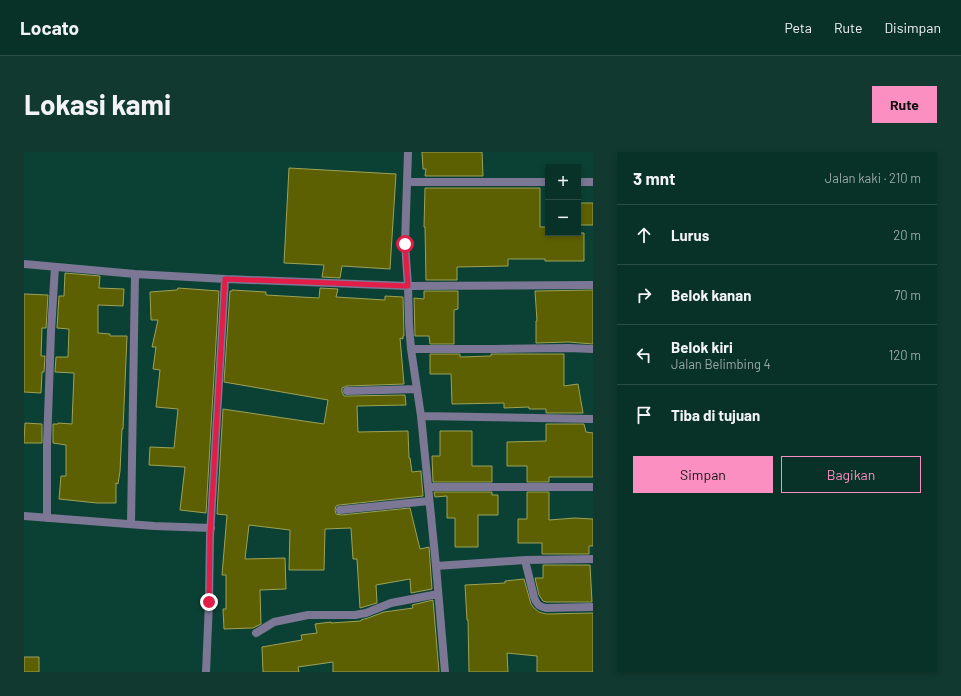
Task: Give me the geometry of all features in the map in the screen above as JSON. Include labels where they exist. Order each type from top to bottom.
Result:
[{"type":"street","points":[[408,152],[405,244],[409,324],[411,349],[421,416],[445,672]]},
{"type":"street","points":[[407,182],[545,182]]},
{"type":"street","points":[[581,182],[593,182]]},
{"type":"street","points":[[24,264],[136,274],[408,286],[593,285]]},
{"type":"street","points":[[47,518],[51,331],[55,267]]},
{"type":"street","points":[[131,523],[136,274]]},
{"type":"street","points":[[206,672],[209,602],[209,550],[225,279]]},
{"type":"street","points":[[411,349],[593,349]]},
{"type":"street","points":[[347,391],[417,389]]},
{"type":"street","points":[[421,416],[593,419]]},
{"type":"street","points":[[428,487],[593,487]]},
{"type":"street","points":[[340,510],[429,501]]},
{"type":"street","points":[[24,516],[131,523],[154,526],[211,528]]},
{"type":"street","points":[[436,566],[525,560],[593,558]]},
{"type":"street","points":[[525,560],[534,598],[539,607],[593,607]]},
{"type":"street","points":[[256,633],[274,622],[308,615],[355,616],[391,603],[438,594]]},
{"type":"building","points":[[422,152],[482,152],[483,176],[425,176],[426,169],[423,169]]},
{"type":"building","points":[[289,168],[396,174],[390,269],[342,266],[340,278],[322,277],[324,265],[284,263]]},
{"type":"building","points":[[425,188],[540,188],[540,227],[545,227],[545,236],[581,236],[581,233],[584,233],[584,261],[508,259],[508,266],[457,267],[457,280],[426,280],[424,227]]},
{"type":"building","points":[[581,203],[593,203],[593,225],[581,225]]},
{"type":"building","points":[[65,273],[100,276],[99,288],[124,289],[123,306],[98,305],[98,333],[110,334],[110,336],[127,336],[123,429],[120,471],[118,484],[116,483],[116,503],[97,503],[59,499],[61,476],[66,476],[66,445],[53,443],[53,424],[72,424],[74,373],[55,372],[56,357],[68,357],[69,329],[57,328],[59,296],[64,296]]},
{"type":"building","points":[[178,288],[219,291],[206,513],[180,510],[185,467],[149,465],[150,447],[174,448],[178,409],[156,407],[160,370],[153,369],[156,347],[152,347],[158,320],[151,320],[150,292],[177,290]]},
{"type":"building","points":[[320,288],[338,289],[336,297],[385,300],[385,296],[403,297],[404,336],[403,339],[400,338],[404,384],[347,386],[342,388],[342,392],[344,396],[405,395],[406,405],[357,406],[358,432],[408,431],[409,458],[412,472],[421,471],[423,496],[339,505],[336,506],[335,510],[336,514],[341,515],[410,508],[420,549],[429,547],[432,589],[411,593],[410,579],[376,585],[377,603],[360,608],[357,559],[353,559],[351,528],[325,529],[324,570],[289,570],[290,530],[249,525],[245,559],[285,558],[286,589],[260,590],[261,624],[253,628],[224,629],[223,609],[226,609],[226,575],[222,575],[227,515],[217,514],[223,409],[324,424],[328,400],[224,382],[230,291],[266,292],[266,295],[319,298]]},
{"type":"building","points":[[593,290],[593,344],[568,342],[536,343],[537,321],[535,291]]},
{"type":"building","points":[[424,291],[458,291],[458,309],[454,310],[454,344],[430,344],[429,336],[415,336],[414,298],[424,299]]},
{"type":"building","points":[[24,294],[48,295],[46,328],[42,328],[41,356],[45,356],[44,372],[42,372],[41,393],[24,392]]},
{"type":"building","points":[[430,354],[460,354],[460,357],[491,356],[491,354],[564,354],[564,386],[578,384],[583,413],[546,413],[546,409],[529,409],[529,407],[504,408],[504,403],[452,404],[451,374],[430,374]]},
{"type":"building","points":[[25,423],[42,424],[42,443],[24,443]]},
{"type":"building","points":[[546,424],[584,424],[586,432],[593,433],[593,477],[549,477],[549,482],[527,482],[527,466],[507,466],[507,442],[546,441]]},
{"type":"building","points":[[440,431],[472,431],[472,466],[492,466],[492,482],[433,482],[432,456],[440,456]]},
{"type":"building","points":[[434,492],[492,492],[492,495],[498,495],[498,515],[478,515],[478,547],[455,547],[455,518],[447,518],[447,496],[435,497]]},
{"type":"building","points":[[527,492],[549,492],[549,520],[575,518],[593,519],[593,546],[589,546],[589,554],[542,554],[542,543],[518,543],[518,519],[527,519]]},
{"type":"building","points":[[543,565],[590,565],[592,602],[543,601],[539,595],[535,578],[543,578]]},
{"type":"building","points":[[524,579],[531,604],[539,612],[546,614],[593,613],[593,672],[537,672],[537,656],[507,653],[508,672],[469,672],[468,620],[465,585],[505,583],[505,581]]},
{"type":"building","points":[[433,600],[439,672],[333,672],[333,662],[298,667],[299,672],[263,672],[262,647],[302,640],[301,635],[317,633],[315,624],[361,621],[384,612],[413,608],[412,605]]},
{"type":"building","points":[[24,657],[39,657],[39,672],[24,672]]},
{"type":"route","points":[[209,602],[209,550],[225,279],[408,286],[405,244]]}]
